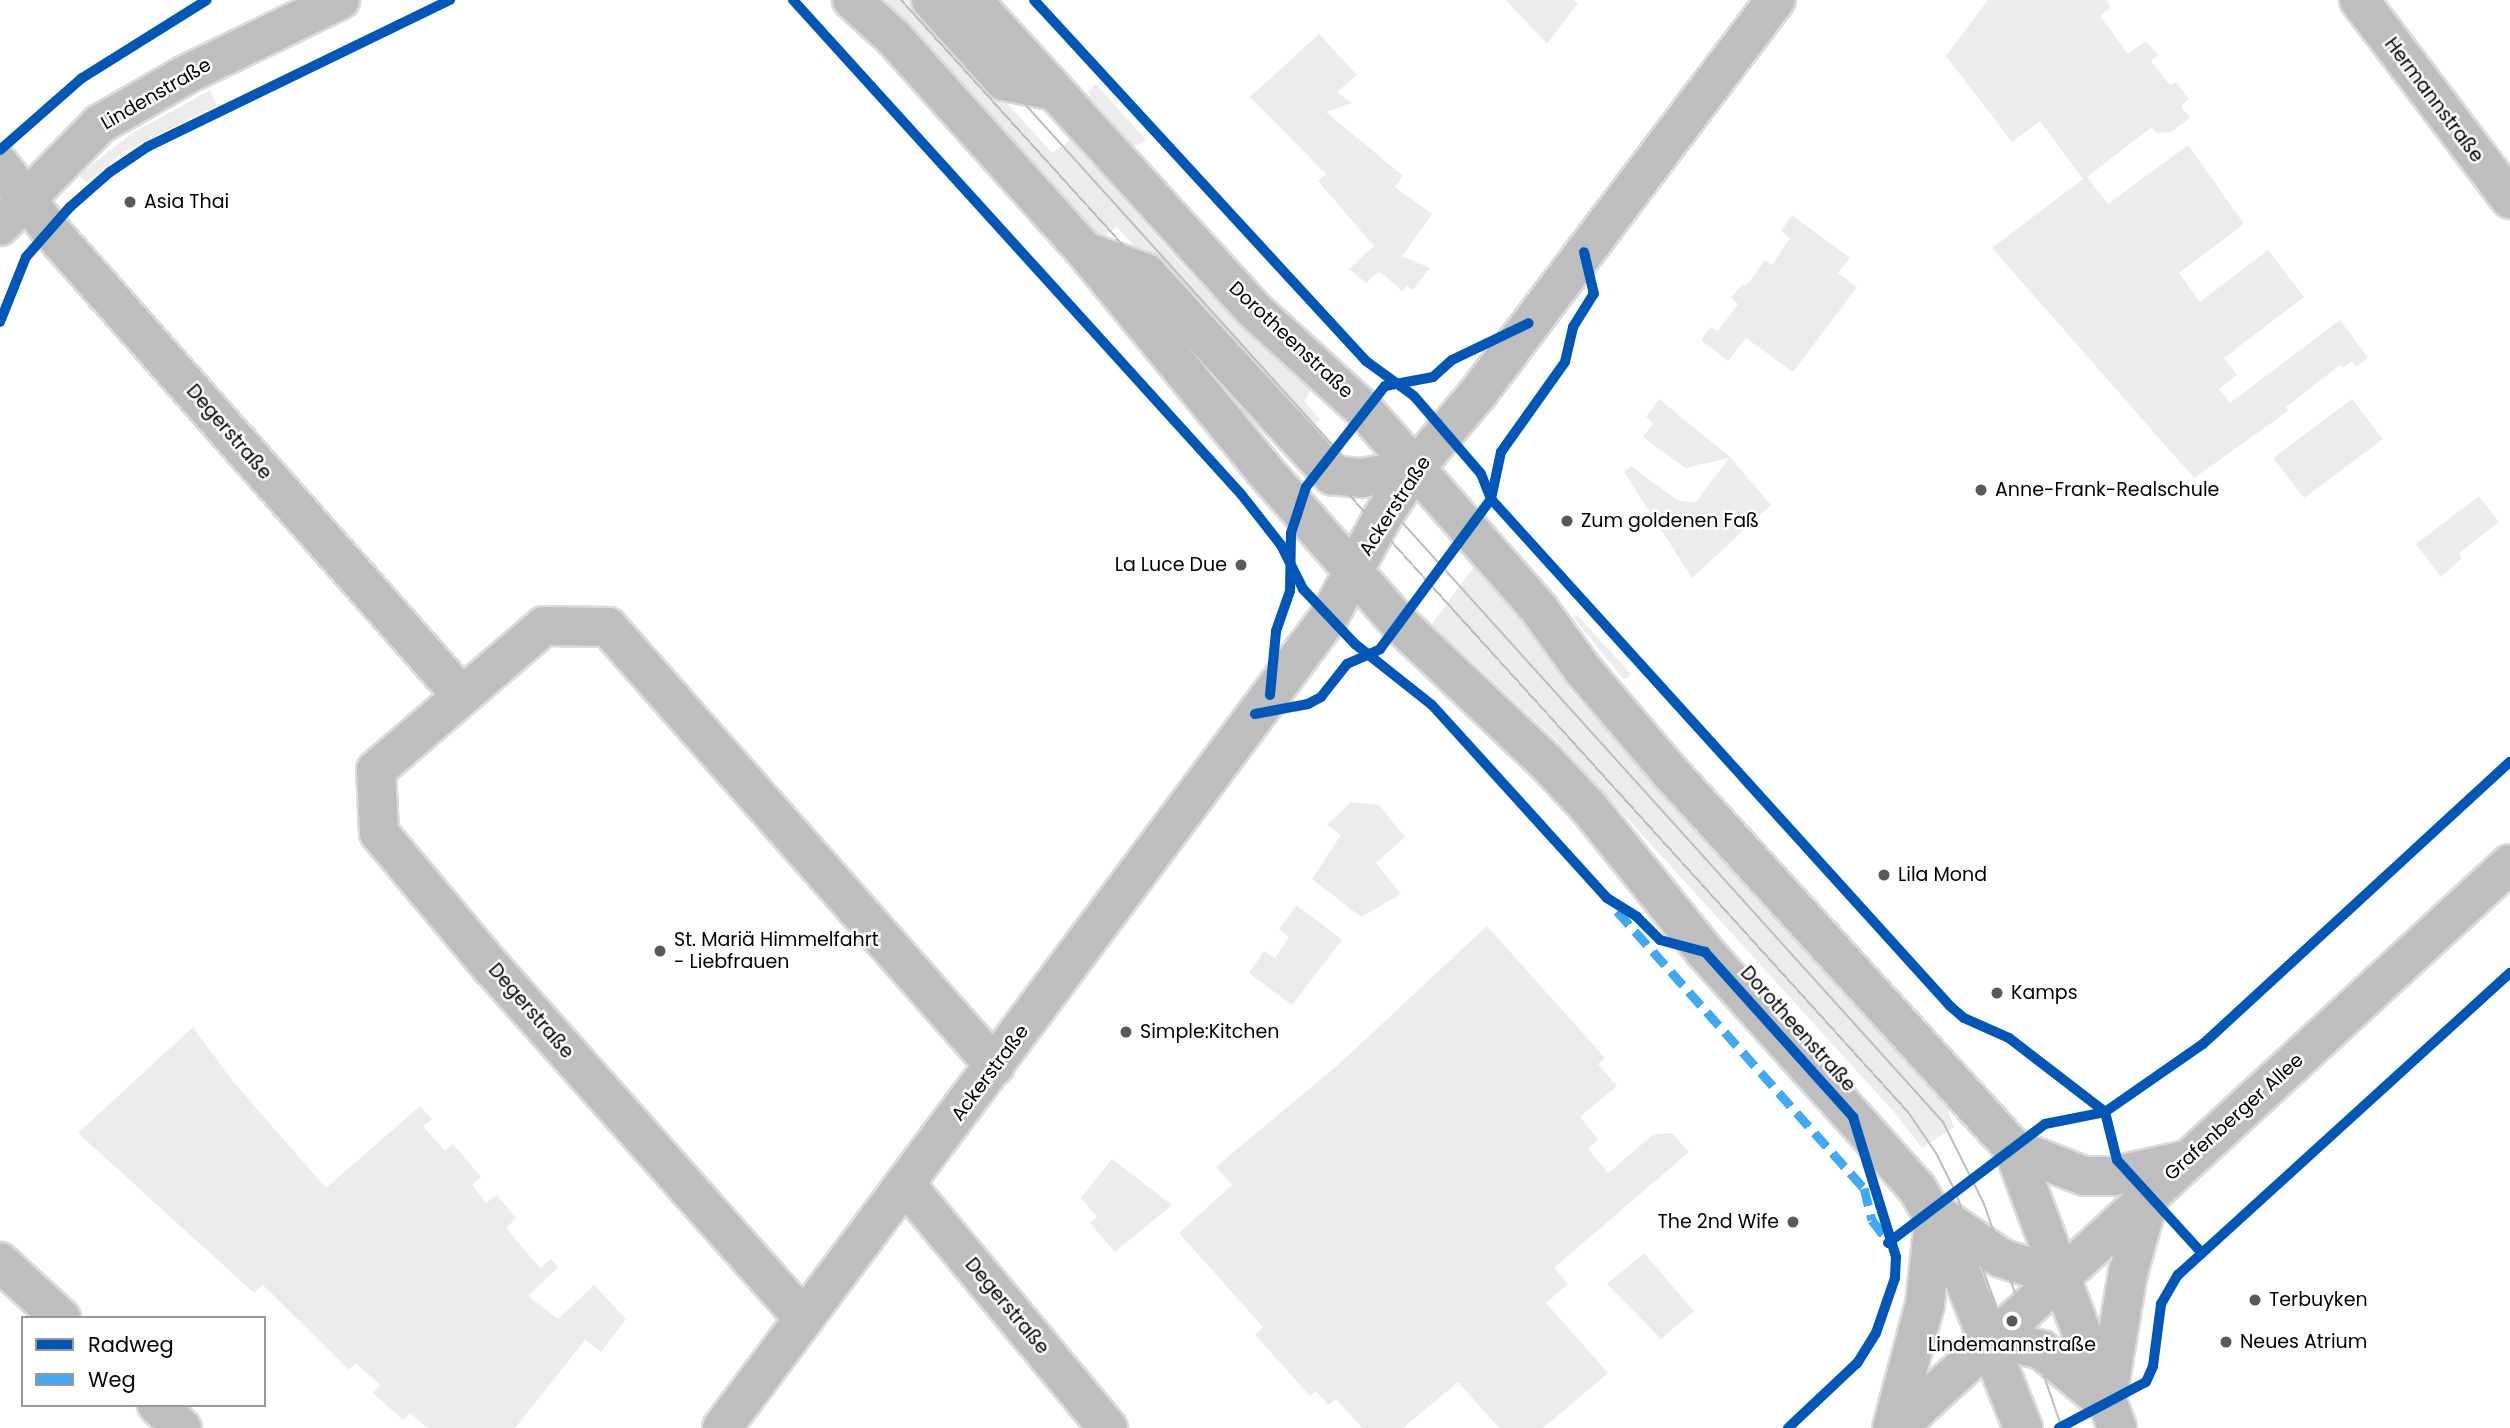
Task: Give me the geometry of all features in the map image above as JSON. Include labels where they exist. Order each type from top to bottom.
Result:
[{"type":"main road","name":"Lindenstraße","points":[[12,212],[100,124],[187,74],[340,0]]},
{"type":"main road","name":"Dorotheenstraße","points":[[852,0],[893,37],[1086,251],[1264,470],[1399,623],[1545,761],[1590,809],[1705,952],[1934,1211],[1989,1343]]},
{"type":"main road","points":[[931,0],[1004,81],[1054,91]]},
{"type":"main road","name":"Dorotheenstraße","points":[[972,0],[1254,310],[1365,411],[1539,608],[1583,670],[1669,771],[2013,1148],[2060,1277]]},
{"type":"main road","name":"Ackerstraße","points":[[722,1428],[1329,617],[1415,468],[1479,392],[1776,0]]},
{"type":"main road","name":"Hermannstraße","points":[[2358,0],[2510,199]]},
{"type":"main road","name":"Degerstraße","points":[[0,165],[12,212],[463,696]]},
{"type":"main road","points":[[1086,251],[1146,273],[1332,475],[1362,478],[1415,468]]},
{"type":"main road","name":"Degerstraße","points":[[804,1319],[492,968],[379,833],[376,770],[544,626],[608,628],[995,1066]]},
{"type":"main road","name":"Grafenberger Allee","points":[[1894,1428],[2186,1160],[2507,873]]},
{"type":"main road","points":[[2013,1148],[2084,1175],[2113,1176],[2186,1160]]},
{"type":"main road","name":"Degerstraße","points":[[906,1185],[1108,1428]]},
{"type":"main road","points":[[2111,1416],[2128,1273],[2150,1194]]},
{"type":"main road","points":[[1934,1211],[2001,1258],[2060,1277],[2111,1416]]},
{"type":"main road","points":[[1894,1428],[1932,1269],[1934,1211]]},
{"type":"main road","points":[[0,1262],[59,1316]]},
{"type":"main road","points":[[2023,1428],[1989,1343],[2006,1342],[2042,1350],[2111,1416]]},
{"type":"main road","points":[[159,1407],[182,1428]]},
{"type":"shaded area","points":[[885,0],[914,0],[1052,153],[1070,140],[1183,266],[1260,345],[1312,389],[1304,401],[1320,420],[1308,431],[1303,429],[1117,227],[1102,238]]},
{"type":"shaded area","points":[[1506,0],[1574,0],[1578,3],[1547,44]]},
{"type":"shaded area","points":[[1988,0],[2106,0],[2111,7],[2100,16],[2128,54],[2146,41],[2158,55],[2151,61],[2170,85],[2176,82],[2189,99],[2181,106],[2190,118],[2171,132],[2157,133],[2152,127],[2087,177],[2108,204],[2188,145],[2244,224],[2179,273],[2200,302],[2268,250],[2304,297],[2224,358],[2237,375],[2219,389],[2230,403],[2340,320],[2368,358],[2356,367],[2352,361],[2343,368],[2340,365],[2286,407],[2288,411],[2194,478],[1992,248],[2083,179],[2040,121],[2012,142],[1946,56]]},
{"type":"shaded area","points":[[1319,34],[1357,75],[1337,92],[1352,103],[1326,112],[1403,176],[1395,187],[1432,214],[1402,256],[1430,268],[1413,290],[1407,286],[1402,291],[1379,271],[1366,283],[1349,269],[1374,246],[1318,181],[1326,174],[1250,97]]},
{"type":"shaded area","points":[[1096,84],[1147,141],[1134,146],[1091,98],[1088,92]]},
{"type":"shaded area","points":[[210,90],[217,105],[123,152],[86,183],[79,175],[131,134]]},
{"type":"shaded area","points":[[1792,215],[1850,258],[1838,273],[1857,287],[1793,372],[1746,338],[1728,361],[1701,340],[1711,327],[1718,331],[1738,304],[1731,298],[1742,284],[1746,286],[1765,260],[1772,265],[1790,238],[1781,231]]},
{"type":"shaded area","points":[[1659,399],[1730,457],[1771,505],[1692,578],[1624,472],[1631,466],[1677,500],[1695,503],[1729,458],[1685,468],[1643,437],[1653,423],[1646,417]]},
{"type":"shaded area","points":[[2352,399],[2383,439],[2304,498],[2273,458]]},
{"type":"shaded area","points":[[2479,496],[2499,522],[2459,553],[2462,558],[2441,577],[2416,544]]},
{"type":"shaded area","points":[[1475,565],[1529,630],[1571,691],[1947,1108],[1954,1127],[1922,1148],[1894,1112],[1557,741],[1432,624]]},
{"type":"shaded area","points":[[1577,615],[1631,674],[1624,680],[1573,617]]},
{"type":"shaded area","points":[[1351,802],[1379,805],[1405,837],[1376,863],[1401,894],[1361,917],[1312,879],[1341,835],[1327,825]]},
{"type":"shaded area","points":[[1297,905],[1342,940],[1292,1005],[1249,973],[1264,951],[1275,958],[1289,937],[1279,929]]},
{"type":"shaded area","points":[[1487,926],[1605,1058],[1598,1064],[1617,1086],[1580,1117],[1598,1139],[1588,1149],[1608,1173],[1654,1134],[1672,1133],[1689,1152],[1554,1268],[1568,1284],[1546,1303],[1608,1373],[1543,1428],[1499,1428],[1458,1382],[1403,1428],[1362,1428],[1336,1399],[1328,1405],[1316,1391],[1310,1396],[1255,1335],[1263,1327],[1179,1233],[1232,1185],[1216,1167],[1339,1064]]},
{"type":"shaded area","points":[[193,1027],[231,1079],[326,1188],[420,1106],[432,1119],[423,1126],[445,1151],[453,1144],[481,1177],[472,1185],[486,1203],[497,1195],[516,1218],[506,1228],[540,1268],[551,1259],[558,1267],[528,1296],[558,1319],[594,1285],[626,1319],[601,1352],[585,1340],[515,1428],[427,1428],[410,1413],[403,1420],[373,1393],[380,1385],[356,1363],[349,1370],[263,1285],[254,1293],[78,1133]]},
{"type":"shaded area","points":[[1112,1159],[1172,1205],[1115,1252],[1090,1223],[1097,1217],[1081,1198]]},
{"type":"shaded area","points":[[1644,1253],[1694,1311],[1661,1339],[1607,1284]]},
{"type":"tram line","points":[[901,0],[1908,1112],[1936,1153],[1956,1193],[2039,1428]]},
{"type":"tram line","points":[[931,0],[1943,1122],[1984,1204],[2062,1428]]},
{"type":"tram line","points":[[1882,1428],[2510,849]]},
{"type":"tram line","points":[[1914,1428],[2510,878]]},
{"type":"marked path","points":[[1617,911],[1864,1188],[1872,1220],[1884,1236]]},
{"type":"cycle path","points":[[0,150],[82,78],[207,0]]},
{"type":"cycle path","points":[[0,322],[26,257],[70,207],[110,172],[147,147],[450,0]]},
{"type":"cycle path","points":[[793,0],[1241,494],[1281,545],[1303,589],[1355,644],[1432,705],[1607,898],[1637,917],[1660,940],[1705,952],[1853,1117],[1896,1257],[1895,1278],[1876,1333],[1857,1363],[1788,1428]]},
{"type":"cycle path","points":[[1034,0],[1366,361],[1414,396],[1481,474],[1491,499],[1950,1006],[1964,1018],[2009,1038],[2105,1112]]},
{"type":"cycle path","points":[[1255,714],[1308,704],[1321,697],[1347,664],[1380,649],[1491,499],[1501,452],[1565,362],[1573,327],[1594,294],[1584,252]]},
{"type":"cycle path","points":[[1270,695],[1276,631],[1290,591],[1291,533],[1306,487],[1385,386],[1433,377],[1452,360],[1529,323]]},
{"type":"cycle path","points":[[1888,1243],[2045,1124],[2105,1112],[2203,1044],[2510,762]]},
{"type":"cycle path","points":[[2059,1428],[2146,1382],[2153,1366],[2161,1304],[2178,1275],[2510,973]]},
{"type":"cycle path","points":[[2105,1112],[2117,1160],[2200,1251]]},
{"type":"place","name":"Asia Thai","points":[[130,202]]},
{"type":"place","name":"Anne-Frank-Realschule","points":[[1981,490]]},
{"type":"place","name":"Zum goldenen Faß","points":[[1567,521]]},
{"type":"place","name":"La Luce Due","points":[[1241,565]]},
{"type":"place","name":"Lila Mond","points":[[1884,875]]},
{"type":"place","name":"St. Mariä Himmelfahrt - Liebfrauen","points":[[660,951]]},
{"type":"place","name":"Kamps","points":[[1997,993]]},
{"type":"place","name":"Simple:Kitchen","points":[[1126,1032]]},
{"type":"place","name":"The 2nd Wife","points":[[1793,1222]]},
{"type":"place","name":"Terbuyken","points":[[2255,1300]]},
{"type":"place","name":"Lindemannstraße","points":[[2012,1321]]},
{"type":"place","name":"Neues Atrium","points":[[2226,1342]]}]
